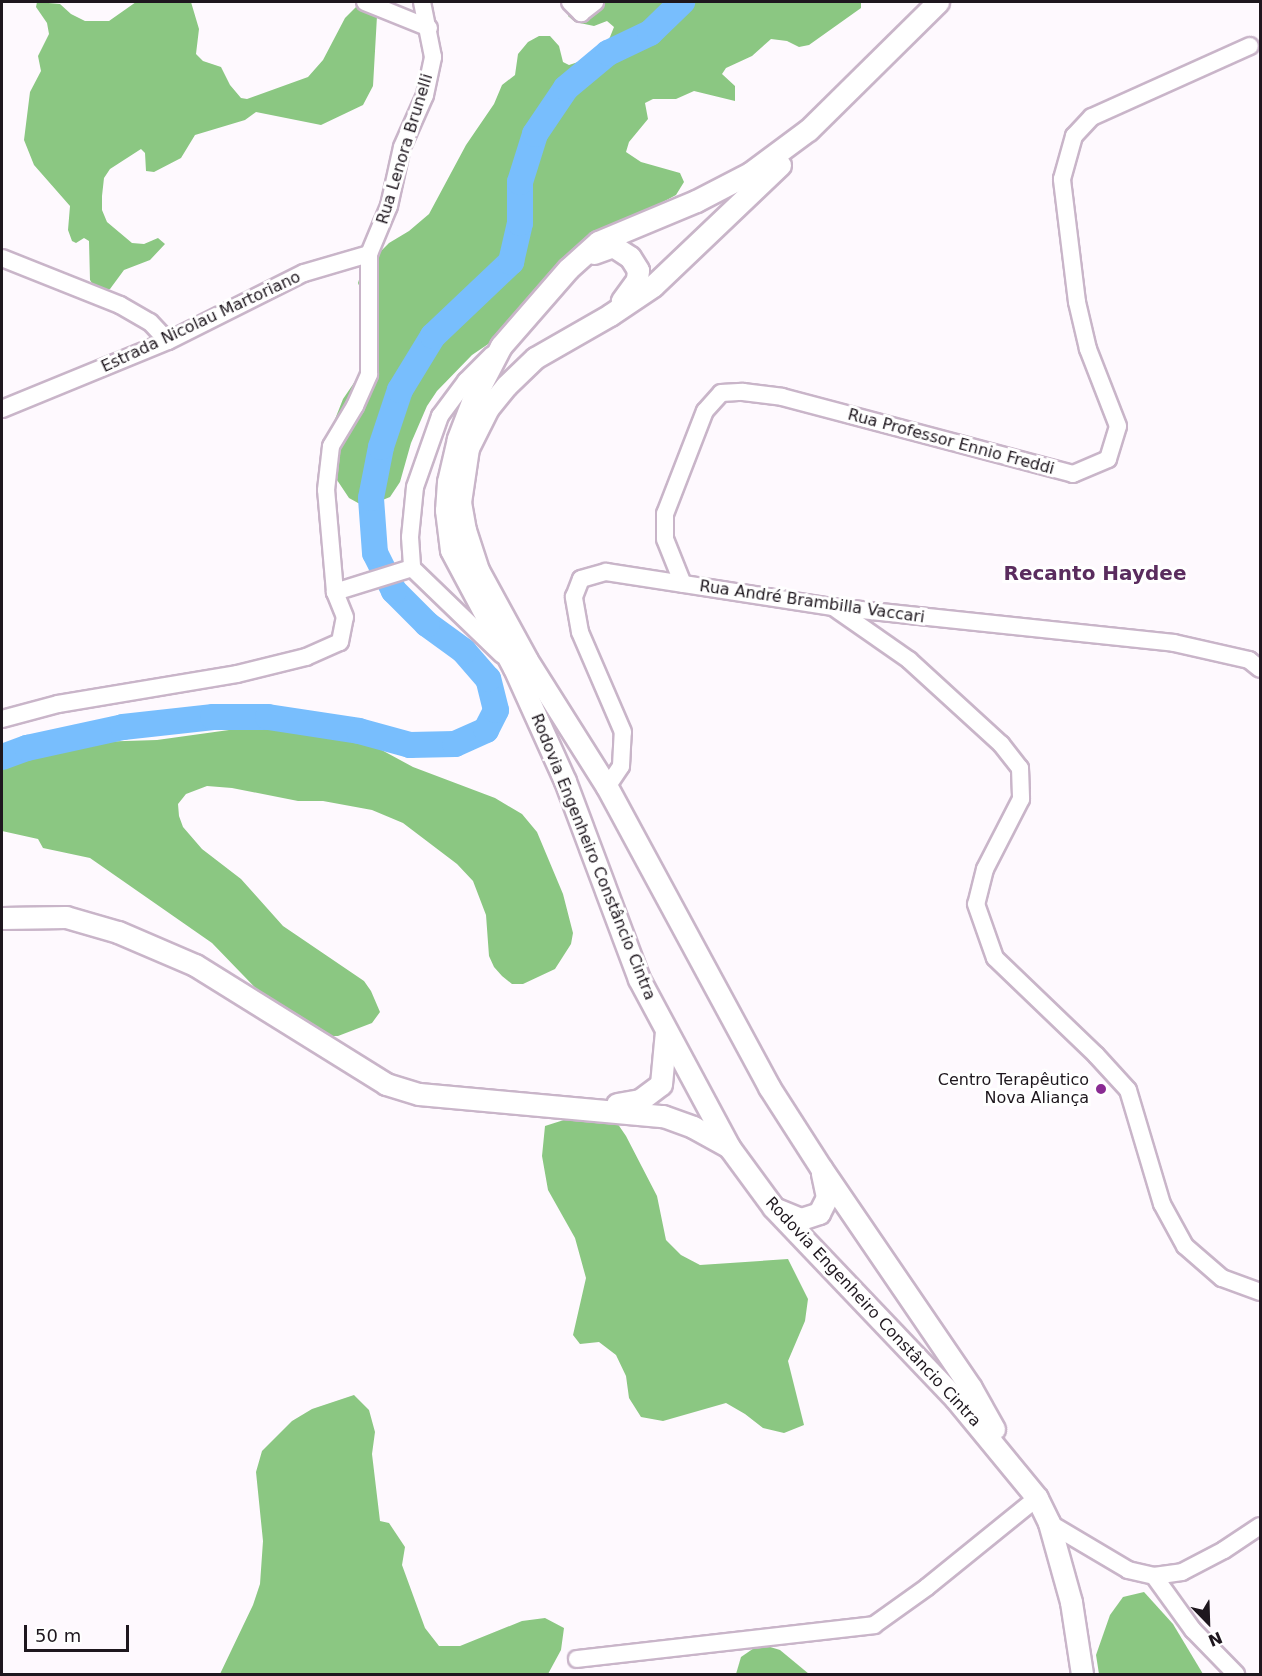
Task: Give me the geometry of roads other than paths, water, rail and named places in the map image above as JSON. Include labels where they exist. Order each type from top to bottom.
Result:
[{"type":"main road","name":"Rodovia Engenheiro Constâncio Cintra","points":[[938,2],[808,130],[750,173],[696,201],[598,242],[568,269],[501,346],[472,402],[458,439],[448,482],[446,510],[451,550],[514,668],[565,782],[639,979],[729,1147],[773,1208],[955,1398],[1018,1471]]},
{"type":"main road","name":"Rodovia Engenheiro Constâncio Cintra","points":[[808,130],[782,164],[653,286],[610,315],[535,358],[494,400],[468,448],[460,502],[465,530],[478,570],[527,660],[607,787],[769,1087],[821,1168],[971,1388],[1018,1471],[1037,1498],[1049,1523],[1071,1602],[1082,1674]]},
{"type":"main road","points":[[568,269],[597,251],[613,246],[630,256],[638,270],[637,280],[610,315]]},
{"type":"main road","points":[[2,918],[66,917],[118,932],[195,965],[386,1084],[419,1094],[599,1108],[663,1116],[693,1127],[729,1147]]},
{"type":"main road","points":[[599,1108],[640,1100],[661,1084],[666,1031]]},
{"type":"main road","points":[[773,1208],[801,1219],[819,1213],[827,1197],[821,1168]]},
{"type":"street","points":[[365,2],[429,28]]},
{"type":"street","name":"Rua Lenora Brunelli","points":[[2,719],[58,704],[237,675],[306,657],[340,642],[345,617],[343,589],[326,490],[331,446],[355,406],[369,374],[369,254],[389,207],[402,147],[425,95],[433,57],[422,2]]},
{"type":"street","points":[[575,7],[595,2]]},
{"type":"street","name":"Rua Professor Ennio Freddi","points":[[683,584],[665,539],[665,514],[705,411],[721,393],[743,392],[782,397],[1073,474],[1108,459],[1118,426],[1088,349],[1077,302],[1062,179],[1074,136],[1092,117],[1250,46]]},
{"type":"street","name":"Estrada Nicolau Martoriano","points":[[2,409],[168,341],[304,273],[369,254]]},
{"type":"street","points":[[2,258],[120,305],[150,322],[168,341]]},
{"type":"street","points":[[405,570],[415,487],[440,416],[466,381],[501,346]]},
{"type":"street","points":[[343,589],[405,570]]},
{"type":"street","points":[[405,570],[514,668]]},
{"type":"street","name":"Rua André Brambilla Vaccari","points":[[607,787],[621,766],[623,732],[580,632],[574,597],[581,579],[606,572],[833,607],[1174,644],[1249,660],[1260,669]]},
{"type":"street","points":[[833,607],[909,660],[1001,744],[1020,768],[1022,799],[985,869],[976,904],[983,930],[995,958],[1096,1055],[1128,1090],[1162,1204],[1185,1246],[1222,1278],[1260,1292]]},
{"type":"street","points":[[577,1659],[874,1625],[927,1587],[1037,1498]]},
{"type":"street","points":[[1049,1523],[1128,1570],[1154,1576],[1182,1572],[1224,1550],[1260,1526]]},
{"type":"street","points":[[1154,1576],[1193,1630],[1236,1674]]},
{"type":"waterway","points":[[2,757],[27,748],[123,727],[213,717],[268,717],[359,731],[410,745],[455,744],[486,730],[496,710],[488,679],[464,651],[427,624],[394,591],[375,553],[371,498],[381,447],[400,390],[433,336],[511,262],[520,223],[520,182],[535,134],[566,88],[608,53],[650,33],[682,2]]},
{"type":"place","name":"Centro Terapêutico Nova Aliança","points":[[1101,1089]]},
{"type":"district","name":"Recanto Haydee","points":[[1095,573]]}]
